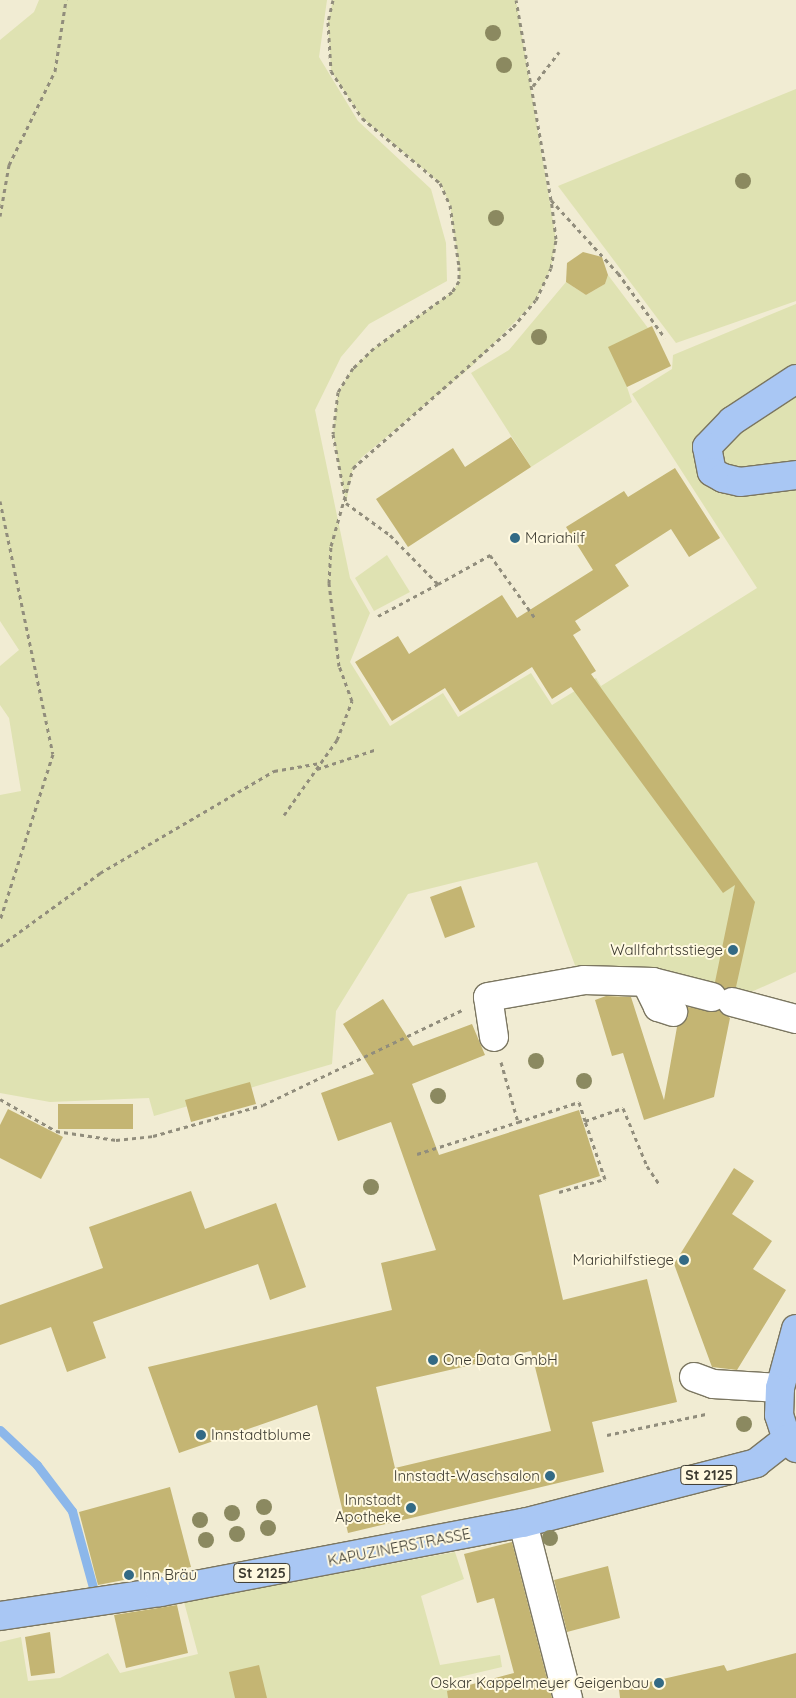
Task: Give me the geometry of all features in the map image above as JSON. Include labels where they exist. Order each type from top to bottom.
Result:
[{"type":"main road","points":[[796,379],[716,434],[707,447],[707,458],[712,472],[740,482],[796,475]]},
{"type":"main road","name":"St 2125","points":[[791,1443],[778,1415],[780,1388],[796,1330]]},
{"type":"main road","name":"KAPUZINERSTRASSE","points":[[0,1616],[169,1590],[523,1523],[756,1463],[791,1443]]},
{"type":"lane","points":[[494,1038],[488,997],[584,980],[646,982],[722,999],[796,1019]]},
{"type":"lane","points":[[646,982],[658,1007],[673,1012]]},
{"type":"lane","points":[[694,1377],[713,1384],[780,1388]]},
{"type":"lane","points":[[523,1523],[568,1698]]},
{"type":"path","points":[[0,216],[9,165],[55,71],[66,0]]},
{"type":"path","points":[[333,0],[328,22],[331,71],[362,118],[440,183],[450,205],[459,267],[459,281],[452,292],[374,348],[353,368],[338,392],[333,434],[346,503],[390,535],[438,584]]},
{"type":"path","points":[[284,815],[337,740],[352,701],[339,666],[329,583],[332,546],[346,503],[353,468],[361,458],[472,366],[536,300],[551,268],[556,239],[551,200],[533,87],[516,0]]},
{"type":"path","points":[[533,87],[559,52]]},
{"type":"path","points":[[551,200],[623,280],[665,338]]},
{"type":"path","points":[[0,501],[53,754],[0,920]]},
{"type":"path","points":[[378,616],[490,555],[535,618]]},
{"type":"path","points":[[316,770],[377,749]]},
{"type":"path","points":[[0,946],[100,873],[274,771],[320,763]]},
{"type":"path","points":[[0,1099],[56,1131],[116,1140],[153,1136],[263,1105],[488,997]]},
{"type":"path","points":[[494,1038],[518,1122]]},
{"type":"path","points":[[417,1154],[579,1102],[606,1179],[559,1192]]},
{"type":"path","points":[[586,1120],[623,1108],[660,1185]]},
{"type":"path","points":[[607,1435],[706,1414]]},
{"type":"green space","points":[[39,0],[327,0],[319,57],[358,121],[431,189],[446,243],[447,281],[369,324],[341,357],[315,410],[350,578],[370,613],[350,662],[390,726],[443,693],[458,717],[531,673],[552,705],[596,678],[601,686],[757,588],[632,394],[672,369],[673,355],[796,304],[796,972],[740,997],[576,968],[537,862],[408,894],[336,1011],[332,1064],[154,1116],[149,1098],[50,1102],[0,1093],[0,795],[21,791],[9,718],[0,705],[0,666],[19,650],[0,621],[0,40],[34,12]]},
{"type":"green space","points":[[333,0],[516,0],[556,239],[551,268],[536,300],[472,366],[361,458],[353,468],[346,503],[333,434],[338,392],[353,368],[374,348],[452,292],[459,281],[459,267],[450,205],[440,183],[362,118],[331,71],[328,22]]},
{"type":"green space","points":[[796,89],[796,301],[676,343],[558,186]]},
{"type":"green space","points":[[608,275],[648,328],[627,387],[632,402],[531,467],[471,373],[509,350],[566,282],[586,295],[605,284]]},
{"type":"green space","points":[[387,555],[410,592],[374,611],[355,578]]},
{"type":"green space","points":[[455,1552],[464,1579],[421,1596],[440,1665],[500,1655],[502,1667],[451,1679],[455,1698],[0,1698],[0,1642],[21,1637],[28,1681],[60,1678],[108,1653],[120,1673],[198,1654],[184,1602]]},
{"type":"building","points":[[583,252],[602,257],[608,275],[605,284],[586,295],[566,282],[567,263]]},
{"type":"building","points":[[652,326],[671,366],[627,387],[608,347]]},
{"type":"building","points":[[511,437],[531,467],[408,547],[376,499],[453,448],[465,467]]},
{"type":"building","points":[[675,468],[720,538],[689,557],[671,529],[615,565],[629,586],[575,621],[581,630],[573,635],[596,671],[591,674],[755,902],[736,987],[725,989],[715,982],[735,885],[723,893],[571,687],[552,699],[532,667],[460,712],[445,688],[392,721],[355,662],[398,636],[409,654],[502,595],[517,618],[593,570],[566,527],[624,491],[628,497]]},
{"type":"building","points":[[461,886],[475,927],[445,938],[430,897]]},
{"type":"building","points":[[606,996],[631,997],[664,1100],[677,1027],[688,1017],[687,1007],[719,1010],[730,1018],[714,1097],[644,1120],[623,1053],[612,1056],[595,1000]]},
{"type":"building","points":[[383,999],[413,1046],[472,1024],[485,1055],[412,1084],[439,1155],[579,1110],[600,1176],[539,1195],[563,1300],[647,1279],[677,1402],[592,1422],[604,1472],[348,1533],[317,1405],[179,1453],[148,1367],[392,1310],[381,1263],[436,1250],[391,1122],[338,1141],[321,1093],[374,1074],[343,1024]],"holes":[[[531,1351],[551,1431],[395,1468],[376,1387]]]},
{"type":"building","points":[[250,1082],[256,1104],[191,1122],[185,1100]]},
{"type":"building","points":[[58,1104],[133,1104],[133,1129],[58,1129]]},
{"type":"building","points":[[8,1109],[63,1137],[41,1179],[0,1158],[0,1125]]},
{"type":"building","points":[[734,1168],[754,1181],[732,1214],[772,1241],[753,1269],[786,1290],[737,1370],[712,1367],[674,1264]]},
{"type":"building","points":[[191,1191],[205,1229],[276,1203],[306,1287],[270,1300],[258,1264],[93,1322],[106,1358],[67,1372],[51,1327],[0,1345],[0,1305],[103,1268],[89,1227]]},
{"type":"building","points":[[170,1487],[191,1567],[98,1585],[79,1512]]},
{"type":"building","points":[[512,1542],[552,1698],[448,1698],[447,1691],[514,1673],[494,1598],[477,1603],[464,1554]]},
{"type":"building","points":[[608,1566],[620,1618],[567,1632],[554,1580]]},
{"type":"building","points":[[177,1605],[188,1653],[126,1668],[114,1615]]},
{"type":"building","points":[[50,1632],[55,1673],[31,1676],[25,1637]]},
{"type":"building","points":[[796,1653],[796,1698],[620,1698],[619,1689],[724,1665],[727,1671]]},
{"type":"building","points":[[259,1665],[267,1698],[235,1698],[229,1672]]},
{"type":"waterway","points":[[0,1430],[37,1465],[72,1511],[94,1591]]},
{"type":"place","name":"Mariahilf","points":[[515,538]]},
{"type":"place","name":"Wallfahrtsstiege","points":[[733,950]]},
{"type":"place","name":"Mariahilfstiege","points":[[684,1260]]},
{"type":"place","name":"One Data GmbH","points":[[433,1360]]},
{"type":"place","name":"Innstadtblume","points":[[201,1435]]},
{"type":"place","name":"Innstadt-Waschsalon","points":[[550,1476]]},
{"type":"place","name":"Innstadt Apotheke","points":[[411,1508]]},
{"type":"place","name":"Inn Bräu","points":[[129,1575]]},
{"type":"place","name":"Oskar Kappelmeyer Geigenbau","points":[[659,1683]]}]
